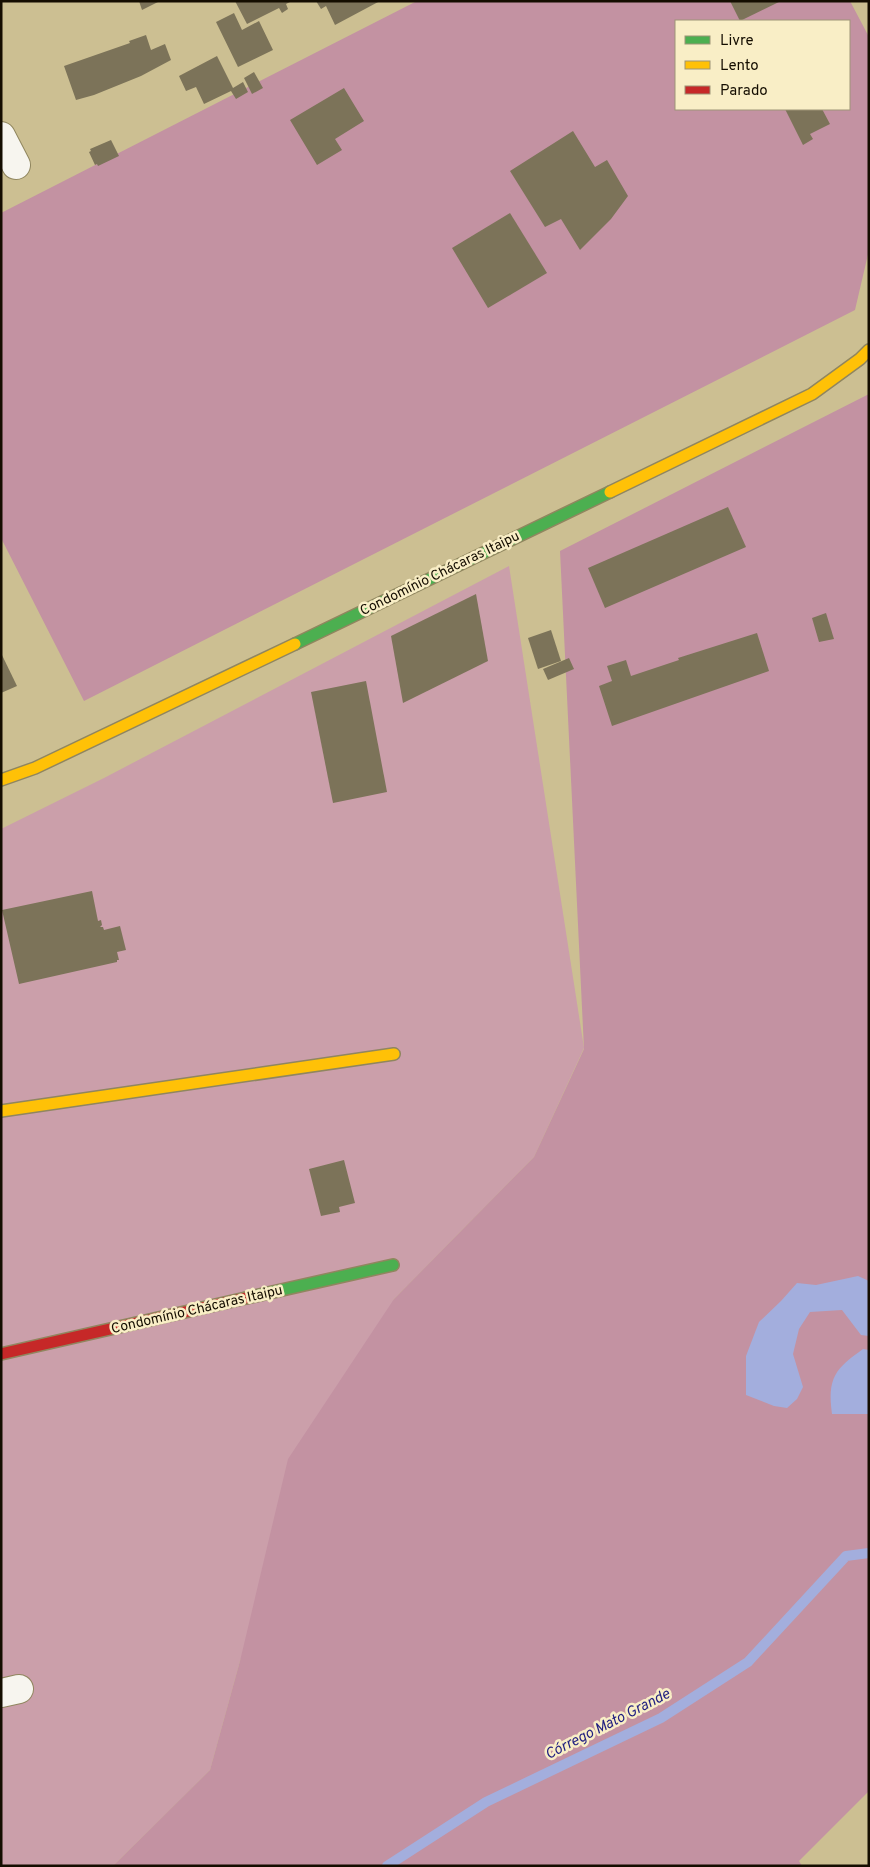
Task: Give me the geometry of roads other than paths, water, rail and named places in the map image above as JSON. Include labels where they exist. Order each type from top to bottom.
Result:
[{"type":"street","points":[[1,136],[16,165]]},
{"type":"street","name":"Condomínio Chácaras Itaipu","points":[[1,780],[35,768],[473,559],[812,394],[860,359],[869,350]]},
{"type":"street","points":[[1,1111],[394,1054]]},
{"type":"street","name":"Condomínio Chácaras Itaipu","points":[[1,1354],[393,1265]]},
{"type":"water","points":[[858,1276],[869,1281],[869,1336],[861,1335],[842,1310],[810,1312],[799,1329],[793,1354],[803,1387],[797,1399],[787,1408],[774,1406],[746,1395],[746,1356],[759,1322],[797,1283],[816,1285]]},
{"type":"water","points":[[863,1349],[869,1350],[869,1414],[832,1414],[831,1391],[835,1376],[846,1363]]},
{"type":"waterway","name":"Córrego Mato Grande","points":[[387,1866],[486,1802],[661,1718],[748,1662],[846,1556],[869,1553]]}]
